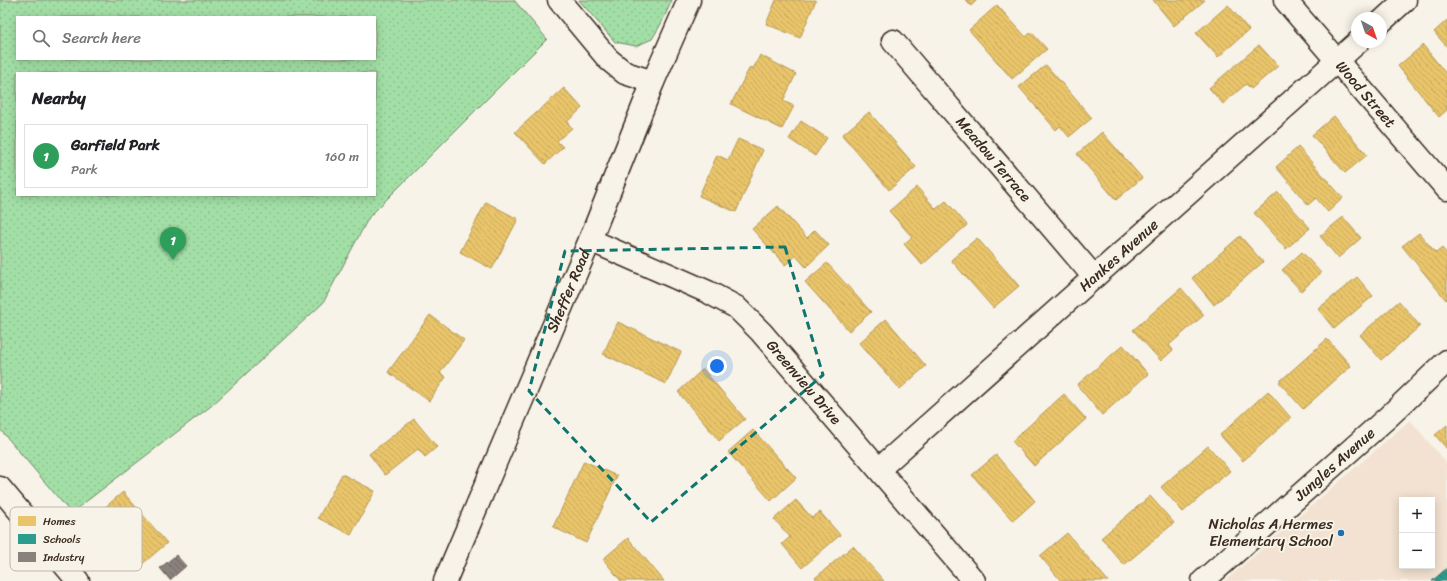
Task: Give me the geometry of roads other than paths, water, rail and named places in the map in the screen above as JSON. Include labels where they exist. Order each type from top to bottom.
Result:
[{"type":"street","points":[[559,0],[608,59],[625,73],[653,82]]},
{"type":"street","name":"Sheffer Road","points":[[445,581],[590,240],[653,82],[689,0]]},
{"type":"street","name":"Wood Street","points":[[1285,0],[1447,189]]},
{"type":"street","points":[[1387,16],[1405,0]]},
{"type":"street","name":"Meadow Terrace","points":[[893,41],[1094,277]]},
{"type":"street","name":"Hankes Avenue","points":[[879,468],[1351,48]]},
{"type":"street","name":"Greenview Drive","points":[[590,240],[708,292],[736,307],[761,332],[879,468],[974,581]]},
{"type":"street","name":"Jungles Avenue","points":[[1203,581],[1388,417],[1447,361]]},
{"type":"street","points":[[0,488],[16,507]]},
{"type":"street","points":[[70,571],[78,581]]},
{"type":"place","name":"Garfield Park","points":[[173,260]]},
{"type":"place","name":"Nicholas A Hermes Elementary School","points":[[1341,533]]}]
